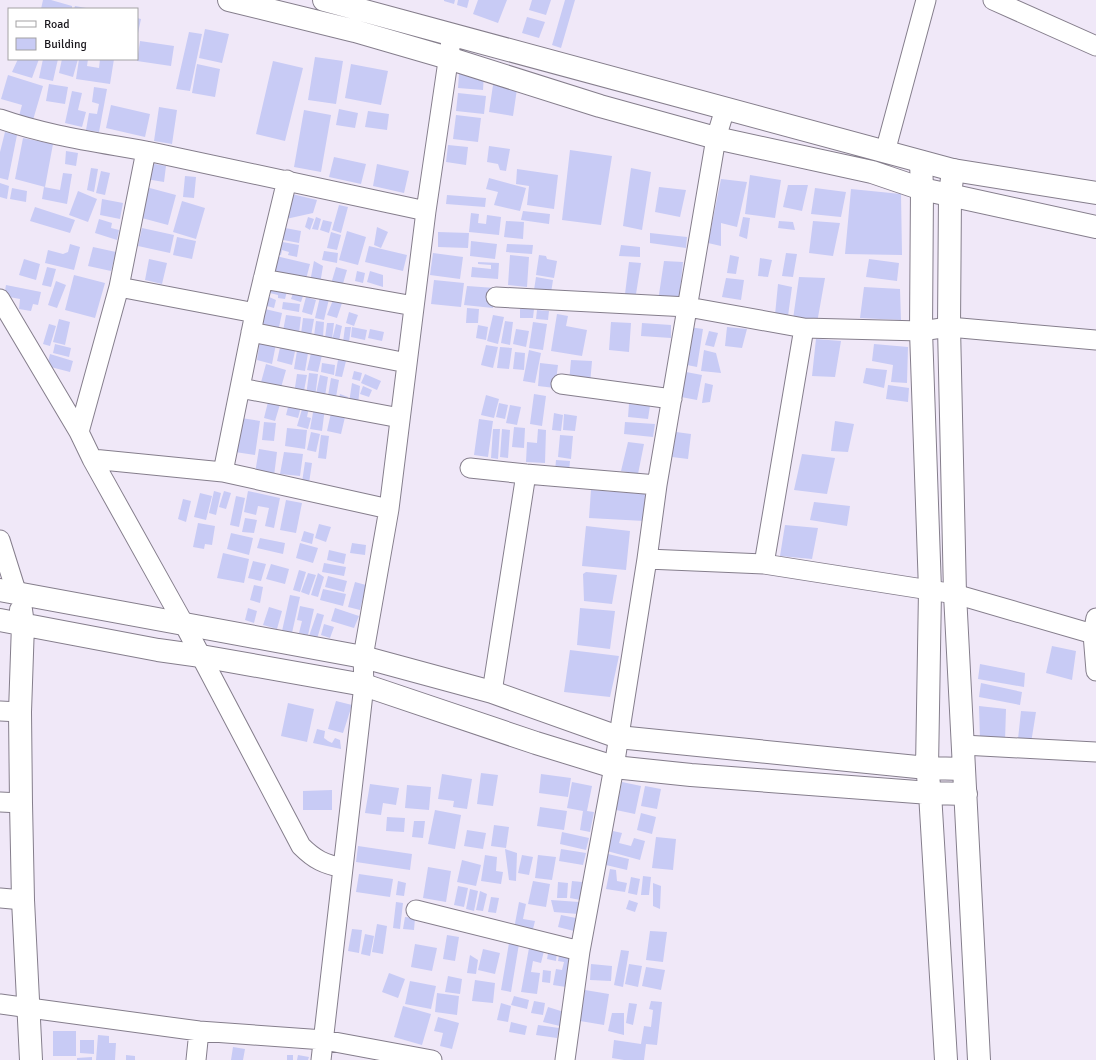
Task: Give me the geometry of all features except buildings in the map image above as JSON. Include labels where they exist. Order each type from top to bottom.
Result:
[{"type":"street","points":[[229,0],[355,31],[448,58],[600,106],[716,138],[872,172],[922,189],[1096,228]]},
{"type":"street","points":[[324,0],[354,3],[452,34],[921,162],[953,170],[1096,193]]},
{"type":"street","points":[[885,152],[926,0]]},
{"type":"street","points":[[993,0],[1096,46]]},
{"type":"street","points":[[321,1060],[364,685],[363,657],[389,509],[426,211],[452,34]]},
{"type":"street","points":[[565,1060],[580,950],[614,766],[647,560],[657,485],[716,138],[725,109]]},
{"type":"street","points":[[0,119],[45,133],[146,151],[426,211]]},
{"type":"street","points":[[79,432],[119,287],[146,151]]},
{"type":"street","points":[[921,162],[921,331],[930,590],[927,768],[930,793],[946,1060]]},
{"type":"street","points":[[953,170],[950,195],[948,327],[955,594],[979,1060]]},
{"type":"street","points":[[223,472],[255,313],[287,180]]},
{"type":"street","points":[[264,279],[414,306]]},
{"type":"street","points":[[119,287],[255,313]]},
{"type":"street","points":[[496,297],[688,307],[804,328],[921,331],[948,327],[1096,340]]},
{"type":"street","points":[[0,299],[79,432],[92,459],[184,624],[301,846],[312,857],[325,864],[343,868]]},
{"type":"street","points":[[764,564],[804,328]]},
{"type":"street","points":[[252,332],[407,364]]},
{"type":"street","points":[[562,384],[672,399]]},
{"type":"street","points":[[240,388],[400,418]]},
{"type":"street","points":[[92,459],[223,472],[389,509]]},
{"type":"street","points":[[470,468],[657,485]]},
{"type":"street","points":[[492,692],[526,474]]},
{"type":"street","points":[[0,540],[9,592],[23,624],[10,712],[10,802],[23,900],[31,1060]]},
{"type":"street","points":[[647,560],[764,564],[955,594],[1095,626],[1096,670]]},
{"type":"street","points":[[9,592],[363,657],[492,692],[618,737],[927,768],[964,769]]},
{"type":"street","points":[[0,620],[158,650],[201,656],[364,685],[536,743],[614,766],[691,775],[930,793],[966,794]]},
{"type":"street","points":[[963,745],[1096,752]]},
{"type":"street","points":[[0,898],[23,900]]},
{"type":"street","points":[[416,910],[580,950]]},
{"type":"street","points":[[0,1004],[199,1031],[324,1040],[432,1060]]},
{"type":"street","points":[[196,1060],[199,1031]]}]
